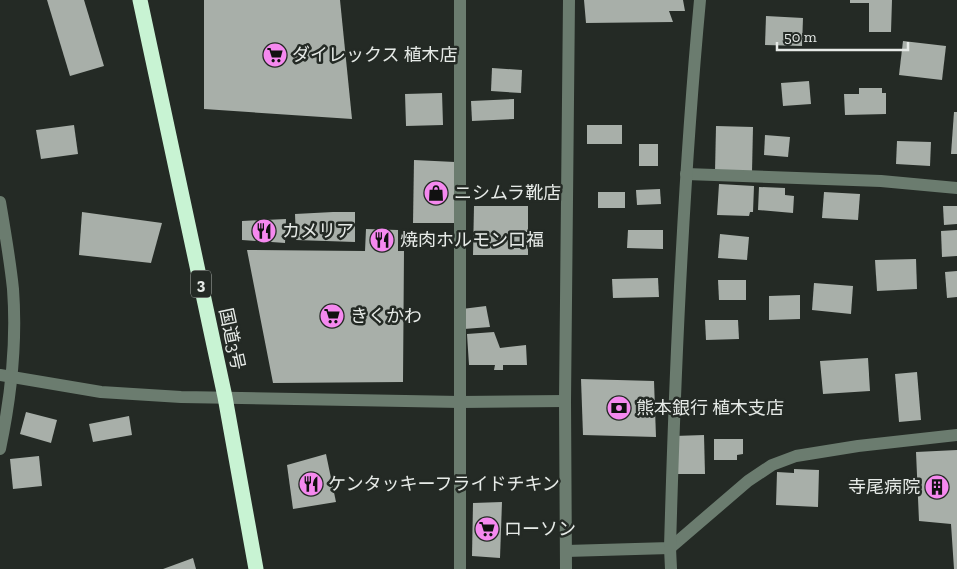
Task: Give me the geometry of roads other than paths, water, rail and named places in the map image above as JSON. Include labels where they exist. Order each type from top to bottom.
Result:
[{"type":"highway","name":"国道3号","points":[[140,0],[225,397],[256,569]]},
{"type":"street","points":[[460,0],[460,569]]},
{"type":"street","points":[[566,569],[564,401],[569,0]]},
{"type":"street","points":[[671,569],[673,417],[686,174],[700,0]]},
{"type":"street","points":[[686,174],[881,181],[957,188]]},
{"type":"street","points":[[0,202],[13,290],[14,344],[6,376],[8,413],[0,449]]},
{"type":"street","points":[[6,376],[102,392],[181,397],[460,402],[564,401]]},
{"type":"street","points":[[566,551],[670,548],[748,480],[772,465],[796,456],[858,446],[957,435]]},
{"type":"place","name":"ダイレックス 植木店","points":[[275,55]]},
{"type":"place","name":"ニシムラ靴店","points":[[436,193]]},
{"type":"place","name":"カメリア","points":[[264,231]]},
{"type":"place","name":"焼肉ホルモン口福","points":[[382,240]]},
{"type":"place","name":"きくかわ","points":[[332,316]]},
{"type":"place","name":"熊本銀行 植木支店","points":[[619,408]]},
{"type":"place","name":"ケンタッキーフライドチキン","points":[[311,484]]},
{"type":"place","name":"寺尾病院","points":[[937,487]]},
{"type":"place","name":"ローソン","points":[[487,529]]}]
